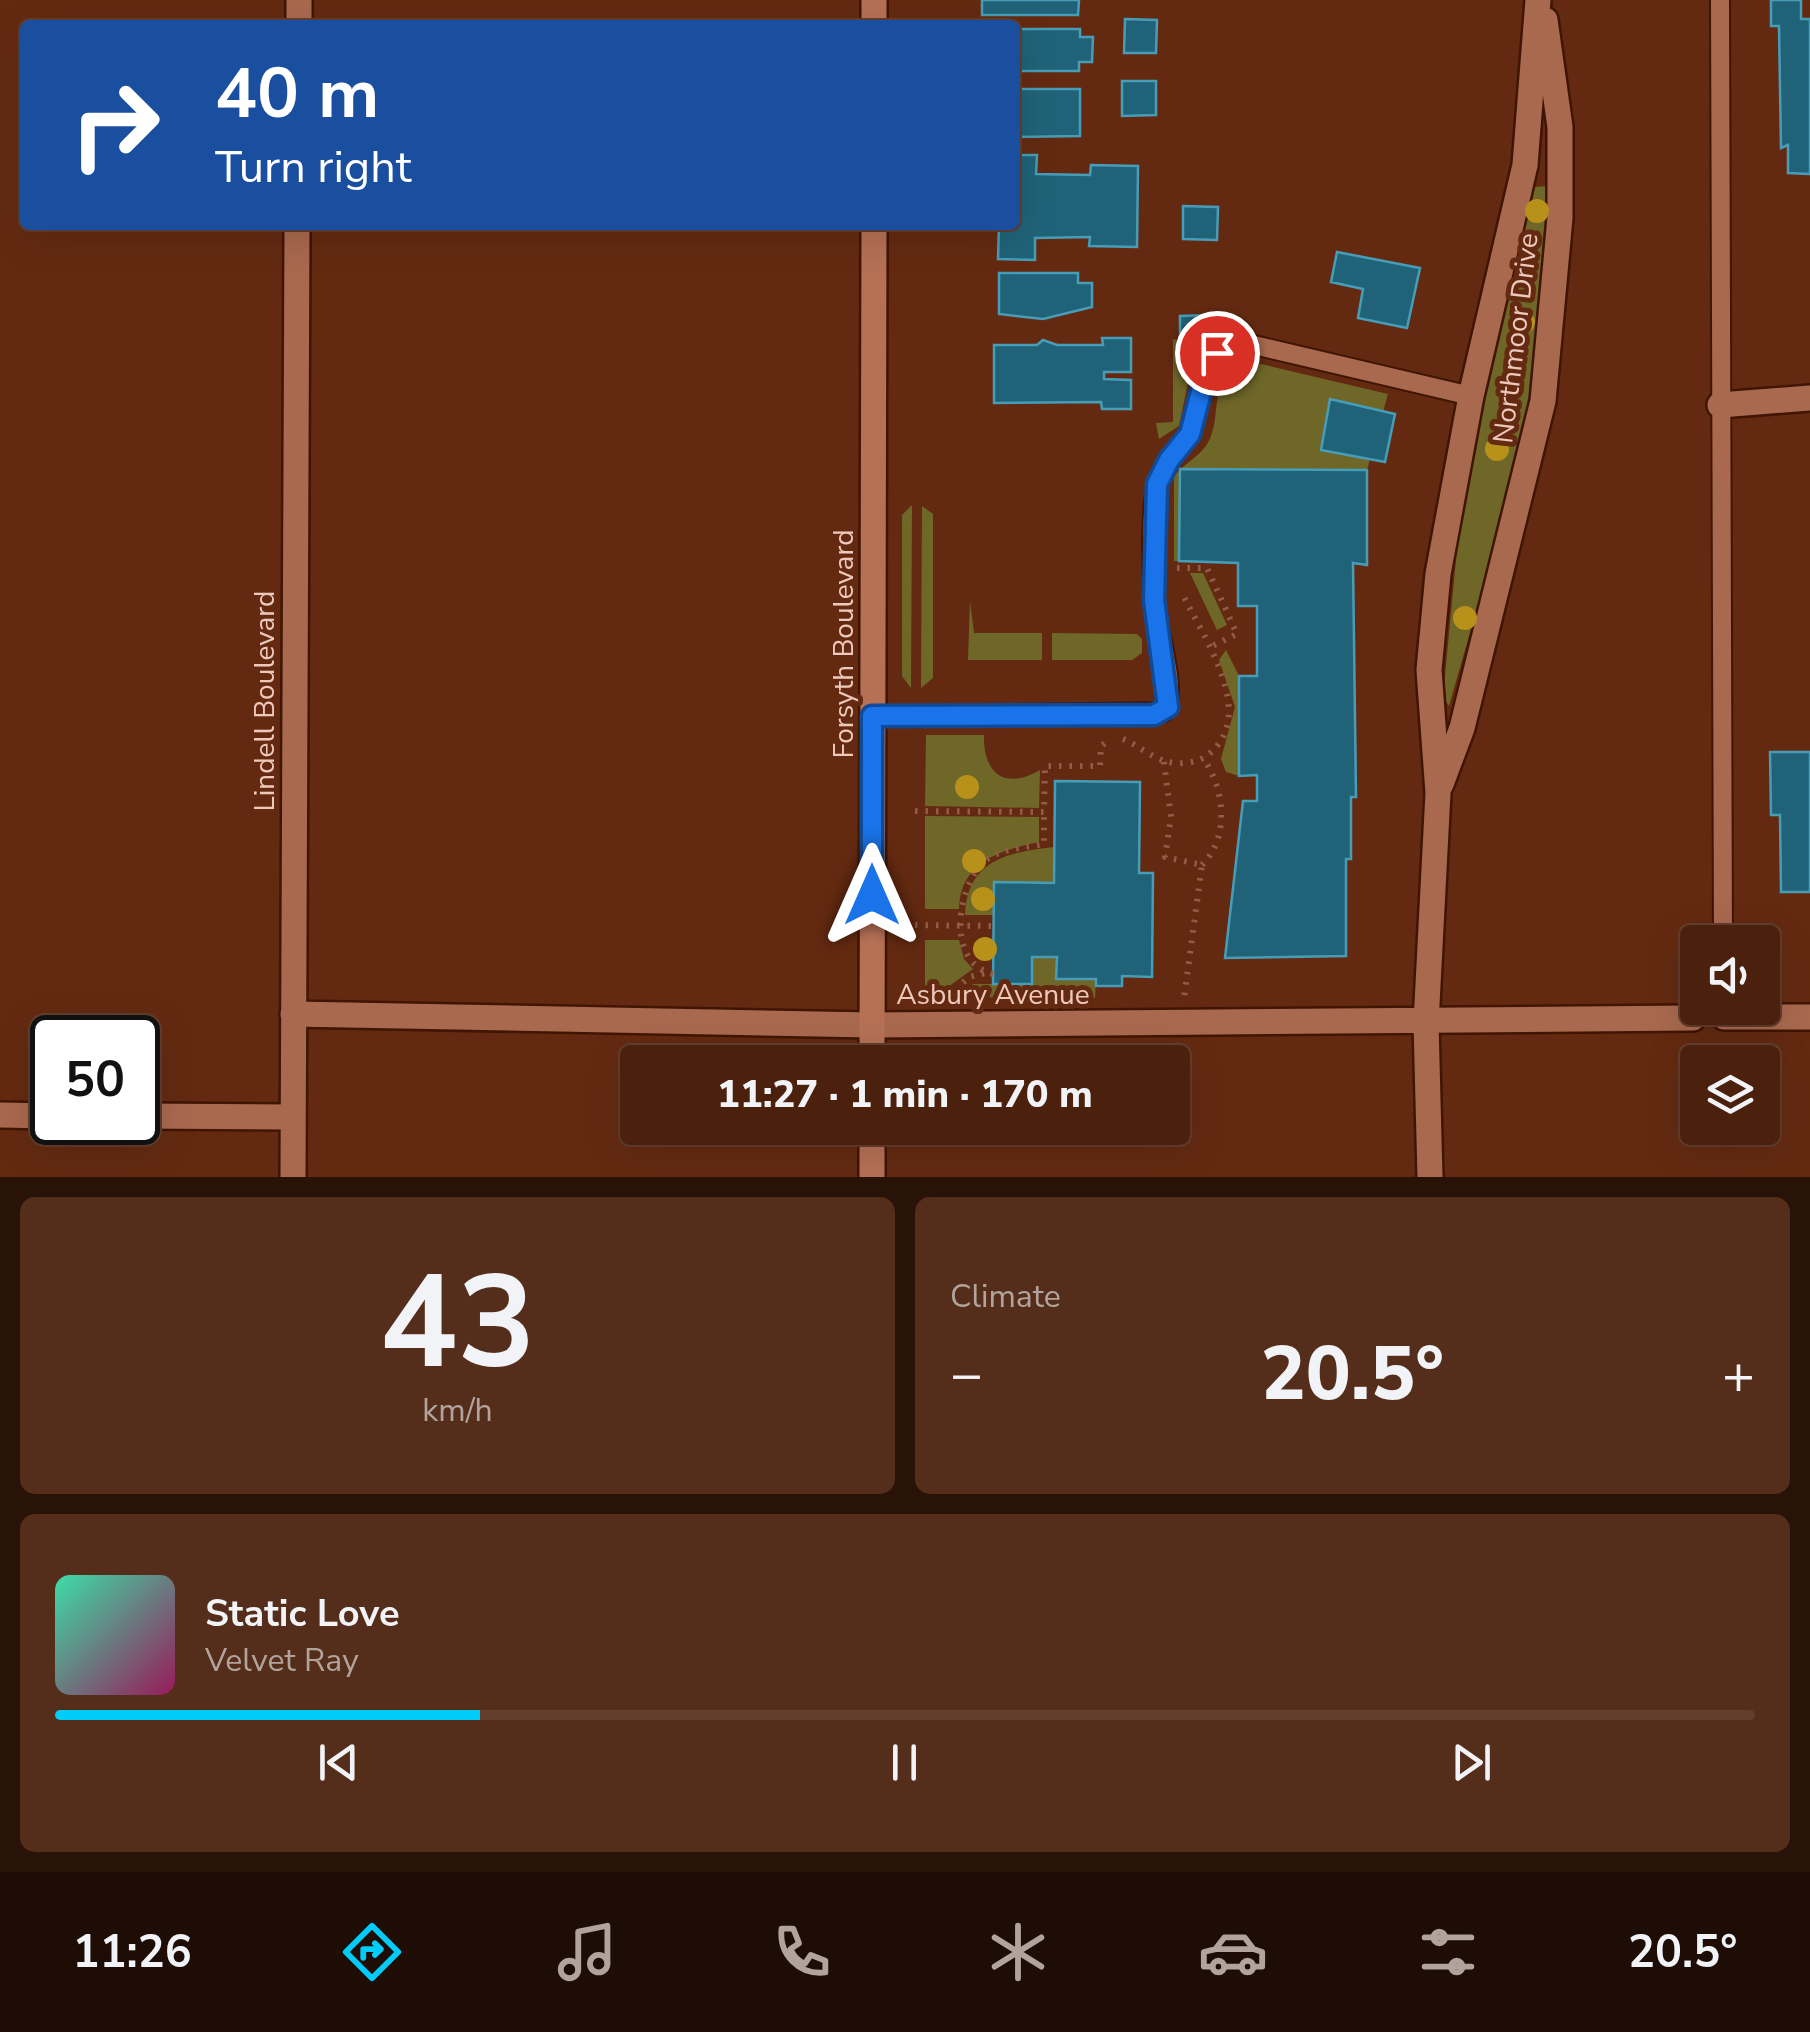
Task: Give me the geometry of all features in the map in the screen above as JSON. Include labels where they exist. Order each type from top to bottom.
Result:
[{"type":"main road","name":"Forsyth Boulevard","points":[[872,1045],[874,230]]},
{"type":"main road","points":[[872,1145],[872,1177]]},
{"type":"street","name":"Northmoor Drive","points":[[1430,1177],[1426,1023],[1438,794],[1428,670],[1438,574],[1471,396],[1525,165],[1538,0]]},
{"type":"street","name":"Northmoor Drive","points":[[1438,794],[1462,728],[1543,401],[1560,218],[1560,127],[1549,34],[1538,0]]},
{"type":"street","name":"Lindell Boulevard","points":[[294,1177],[298,230]]},
{"type":"street","points":[[1720,404],[1810,398]]},
{"type":"street","name":"Asbury Avenue","points":[[292,1014],[872,1025],[1680,1018]]},
{"type":"street","points":[[1780,1015],[1810,1017]]},
{"type":"street","points":[[0,1115],[30,1116]]},
{"type":"street","points":[[160,1116],[294,1118]]},
{"type":"lane","points":[[1720,0],[1723,925]]},
{"type":"lane","points":[[872,716],[1164,712],[1170,694],[1154,600],[1157,484],[1169,460],[1190,434],[1207,369],[1217,353],[1237,341],[1471,396]]},
{"type":"path","points":[[1184,1004],[1202,865],[1216,850],[1221,802],[1218,783],[1203,758]]},
{"type":"path","points":[[1164,761],[1171,818],[1165,858],[1202,865]]},
{"type":"path","points":[[914,811],[930,812]]},
{"type":"path","points":[[945,1002],[962,982],[990,974],[965,953],[963,896],[977,870],[998,853],[1044,844],[1044,812]]},
{"type":"path","points":[[914,925],[994,926]]},
{"type":"shaded area","points":[[1547,186],[1551,192],[1531,419],[1449,706],[1443,697],[1461,507],[1531,196],[1535,187]]},
{"type":"shaded area","points":[[1173,339],[1202,346],[1205,352],[1191,369],[1179,426],[1159,439],[1156,423],[1173,422]]},
{"type":"shaded area","points":[[1261,364],[1388,394],[1367,470],[1181,469],[1208,443],[1223,382],[1249,365]]},
{"type":"shaded area","points":[[1180,470],[1179,561],[1174,561],[1174,477]]},
{"type":"shaded area","points":[[912,505],[911,688],[902,676],[902,515]]},
{"type":"shaded area","points":[[922,506],[933,514],[933,678],[921,688]]},
{"type":"shaded area","points":[[1190,573],[1203,573],[1227,625],[1217,630]]},
{"type":"shaded area","points":[[970,601],[974,633],[1042,633],[1042,660],[968,660]]},
{"type":"shaded area","points":[[1052,633],[1137,634],[1142,639],[1142,653],[1132,660],[1052,660]]},
{"type":"shaded area","points":[[1226,650],[1239,676],[1239,776],[1226,772],[1221,759],[1235,707],[1219,660]]},
{"type":"shaded area","points":[[926,735],[984,735],[992,769],[1007,778],[1017,779],[1040,770],[1039,808],[925,806]]},
{"type":"shaded area","points":[[925,816],[1039,817],[1039,842],[997,854],[974,869],[961,893],[959,909],[925,909]]},
{"type":"shaded area","points":[[1054,847],[1054,883],[995,882],[994,915],[965,915],[973,882],[993,862],[1021,852]]},
{"type":"shaded area","points":[[925,940],[959,940],[964,959],[973,969],[938,994],[925,994]]},
{"type":"shaded area","points":[[1032,957],[1057,957],[1057,979],[1096,979],[1095,998],[965,997],[962,992],[973,984],[993,984]]},
{"type":"building","points":[[982,0],[1079,0],[1078,15],[982,15]]},
{"type":"building","points":[[1771,0],[1801,0],[1801,19],[1810,19],[1810,174],[1788,173],[1788,145],[1781,148],[1779,26],[1771,26]]},
{"type":"building","points":[[1125,19],[1157,20],[1156,53],[1124,53]]},
{"type":"building","points":[[1020,29],[1080,29],[1080,37],[1093,37],[1092,62],[1079,62],[1079,71],[1020,71]]},
{"type":"building","points":[[1122,81],[1156,81],[1156,115],[1122,116]]},
{"type":"building","points":[[1020,89],[1080,89],[1080,136],[1020,137]]},
{"type":"building","points":[[1020,155],[1037,155],[1036,174],[1090,175],[1091,165],[1138,166],[1137,247],[1089,246],[1090,237],[1035,238],[1035,260],[998,259],[999,230],[1020,230]]},
{"type":"building","points":[[1183,206],[1218,207],[1217,240],[1183,239]]},
{"type":"building","points":[[1337,252],[1420,268],[1407,328],[1358,318],[1363,289],[1331,282]]},
{"type":"building","points":[[999,273],[1078,273],[1078,283],[1092,283],[1092,307],[1043,319],[999,314]]},
{"type":"building","points":[[1211,315],[1212,347],[1180,347],[1180,316]]},
{"type":"building","points":[[1102,338],[1131,338],[1131,372],[1104,372],[1104,379],[1131,380],[1131,409],[1102,409],[1101,402],[994,403],[994,345],[1037,345],[1043,340],[1057,345],[1103,345]]},
{"type":"building","points":[[1330,399],[1395,414],[1385,462],[1321,450]]},
{"type":"building","points":[[1180,469],[1367,470],[1367,565],[1353,563],[1356,797],[1351,797],[1351,859],[1346,859],[1346,956],[1225,958],[1243,801],[1257,801],[1257,775],[1239,776],[1239,676],[1257,676],[1257,606],[1238,606],[1238,563],[1179,561]]},
{"type":"building","points":[[1770,752],[1810,752],[1810,892],[1781,892],[1780,815],[1771,815]]},
{"type":"building","points":[[1055,781],[1140,782],[1139,873],[1153,873],[1152,977],[1122,976],[1122,986],[1096,986],[1096,979],[1056,979],[1057,957],[1032,957],[1032,984],[993,984],[994,882],[1054,883]]},
{"type":"route","points":[[872,895],[872,716],[1154,715],[1168,707],[1170,694],[1154,600],[1157,484],[1169,460],[1190,434],[1207,369],[1217,353]]}]
